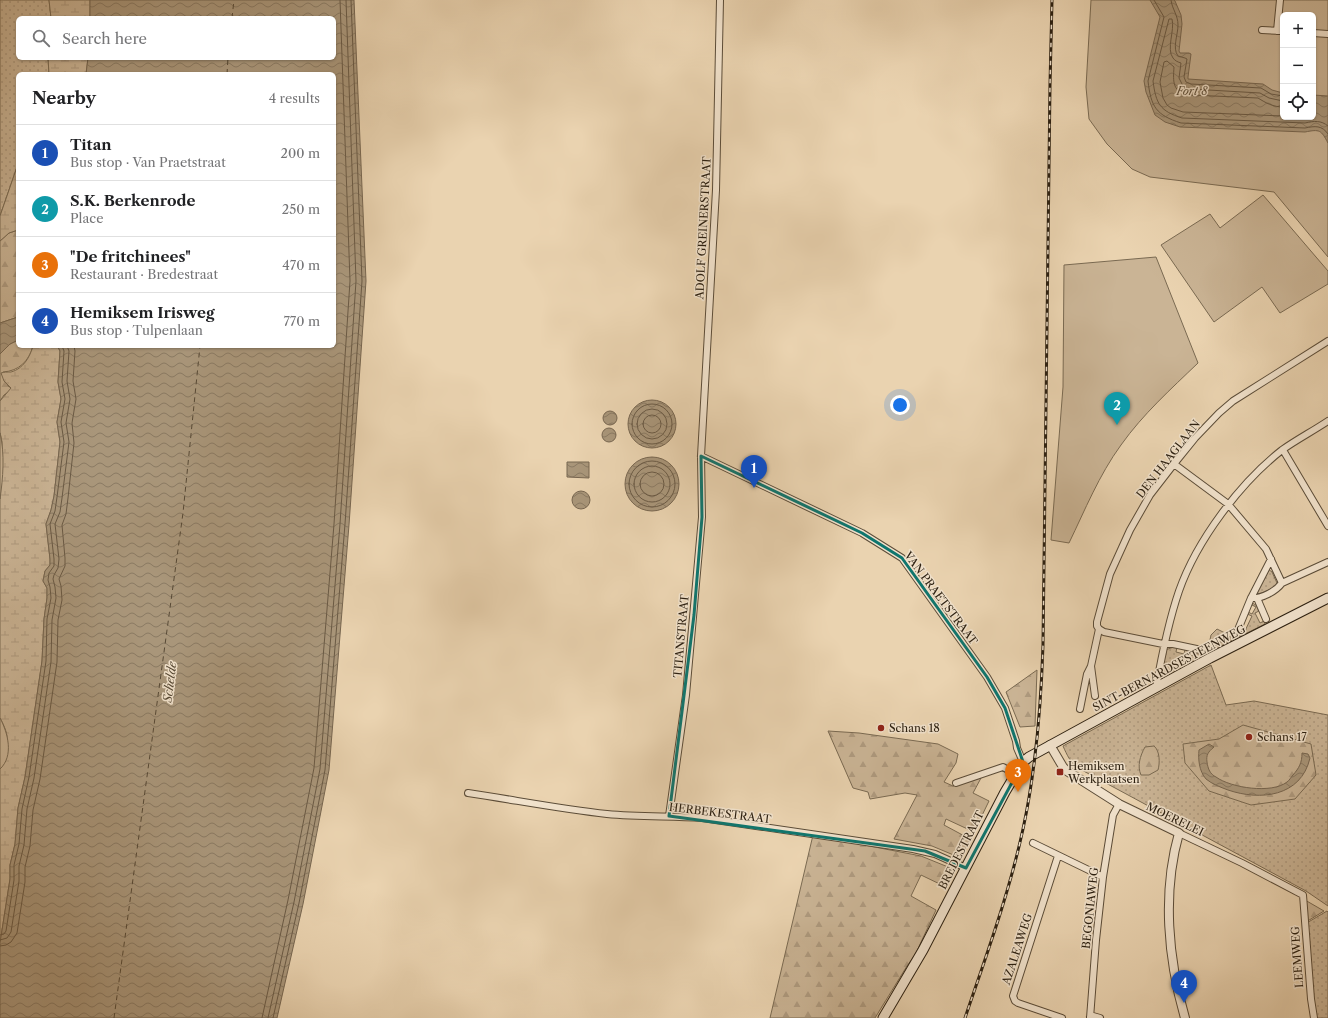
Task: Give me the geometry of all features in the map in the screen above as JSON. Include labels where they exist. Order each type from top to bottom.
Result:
[{"type":"main road","name":"SINT-BERNARDSESTEENWEG","points":[[1023,762],[1050,745],[1210,658],[1328,598]]},
{"type":"main road","name":"BREDESTRAAT","points":[[883,1018],[924,950],[1004,792],[1023,762]]},
{"type":"main road","name":"BREDESTRAAT","points":[[890,1018],[924,950]]},
{"type":"street","name":"ADOLF GREINERSTRAAT","points":[[701,456],[716,190],[720,0]]},
{"type":"street","points":[[1280,0],[1280,12]]},
{"type":"street","points":[[1262,30],[1280,31]]},
{"type":"street","points":[[1316,33],[1328,34]]},
{"type":"street","name":"DEN HAAGLAAN","points":[[1080,709],[1087,674],[1091,666],[1099,629],[1097,622],[1109,578],[1127,537],[1150,495],[1195,438],[1219,413],[1233,401],[1328,341]]},
{"type":"street","points":[[1156,688],[1163,644],[1180,590],[1192,562],[1208,535],[1228,504],[1261,468],[1283,450],[1328,421]]},
{"type":"street","points":[[1283,450],[1328,526]]},
{"type":"street","name":"VAN PRAETSTRAAT","points":[[701,456],[862,533],[902,558],[987,677],[1005,708],[1016,740],[1017,748],[1023,762]]},
{"type":"street","name":"TITANSTRAAT","points":[[669,816],[686,695],[694,615],[702,517],[701,456]]},
{"type":"street","points":[[1174,464],[1228,504],[1266,549],[1282,583]]},
{"type":"street","points":[[1237,632],[1271,559]]},
{"type":"street","points":[[1254,598],[1278,589],[1282,583],[1328,562]]},
{"type":"street","points":[[1254,598],[1266,619]]},
{"type":"street","points":[[1099,629],[1104,632],[1206,651]]},
{"type":"street","name":"DEN HAAGLAAN","points":[[1091,666],[1095,696]]},
{"type":"street","name":"MOERELEI","points":[[1050,745],[1066,771],[1119,804],[1242,863],[1303,895]]},
{"type":"street","points":[[956,783],[1003,767],[1014,774]]},
{"type":"street","name":"HERBEKESTRAAT","points":[[468,793],[606,814],[702,818],[913,849],[936,854],[966,868]]},
{"type":"street","name":"BEGONIAWEG","points":[[1090,1018],[1096,940],[1103,878],[1113,815],[1119,804]]},
{"type":"street","points":[[1179,834],[1175,847],[1171,874],[1169,914],[1170,946],[1178,993],[1185,1018]]},
{"type":"street","points":[[1034,843],[1103,878]]},
{"type":"street","name":"AZALEAWEG","points":[[1058,856],[1013,996],[1015,1001],[1018,1003],[1062,1018]]},
{"type":"street","name":"LEEMWEG","points":[[1303,895],[1310,999],[1314,1018]]},
{"type":"street","points":[[1090,1018],[1093,1016],[1100,1018]]},
{"type":"highlighted area","points":[[701,456],[862,533],[902,558],[987,677],[1005,708],[1023,762],[966,868],[925,851],[669,816],[694,615],[702,517]]},
{"type":"green space","points":[[0,0],[49,0],[51,16],[16,16],[16,60],[48,60],[49,72],[16,72],[16,170],[0,216]]},
{"type":"green space","points":[[49,0],[90,0],[90,16],[51,16]]},
{"type":"green space","name":"Fort 8","points":[[1091,0],[1328,0],[1328,257],[1274,192],[1150,177],[1132,169],[1107,144],[1089,119],[1086,87]]},
{"type":"green space","points":[[48,60],[88,60],[86,72],[49,72]]},
{"type":"green space","points":[[16,170],[16,231],[9,233],[0,241],[0,216]]},
{"type":"green space","points":[[1263,195],[1328,271],[1328,284],[1280,313],[1262,287],[1214,322],[1161,245],[1210,214],[1220,228]]},
{"type":"green space","points":[[16,231],[16,318],[0,323],[0,241],[9,233]]},
{"type":"green space","points":[[1156,257],[1198,363],[1148,412],[1113,456],[1099,480],[1069,543],[1051,540],[1063,387],[1064,265]]},
{"type":"green space","points":[[16,341],[16,348],[32,348],[26,361],[14,370],[3,372],[8,386],[11,388],[0,401],[0,354],[10,344]]},
{"type":"green space","points":[[32,348],[58,348],[60,351],[58,382],[61,399],[57,422],[60,442],[54,496],[46,524],[50,565],[45,571],[43,581],[47,588],[47,598],[44,619],[42,661],[25,777],[18,808],[15,844],[10,865],[10,879],[0,943],[0,769],[2,767],[7,747],[7,736],[0,718],[0,499],[2,442],[0,432],[0,401],[11,388],[4,381],[1,373],[11,372],[19,368],[30,354]]},
{"type":"green space","points":[[0,433],[3,449],[3,466],[0,499]]},
{"type":"green space","points":[[1268,569],[1272,572],[1277,583],[1276,587],[1259,594],[1256,592]]},
{"type":"green space","points":[[1252,603],[1256,605],[1259,611],[1255,613],[1260,623],[1264,621],[1265,624],[1221,646],[1222,648],[1168,676],[1162,674],[1165,650],[1177,647],[1176,652],[1184,654],[1185,649],[1190,650],[1189,655],[1196,656],[1197,652],[1207,654],[1207,652],[1235,633],[1238,635],[1240,631],[1244,633],[1252,616],[1247,614],[1248,612],[1252,614],[1256,607],[1252,605]]},
{"type":"green space","points":[[1217,629],[1229,635],[1208,649],[1211,635]]},
{"type":"green space","points":[[1211,665],[1226,705],[1254,701],[1328,715],[1328,906],[1306,891],[1078,768],[1071,761],[1063,746]]},
{"type":"green space","points":[[1037,670],[1035,726],[1020,727],[1006,692]]},
{"type":"green space","points":[[0,718],[7,737],[8,751],[7,758],[0,769]]},
{"type":"green space","points":[[1243,725],[1311,744],[1316,775],[1295,799],[1251,805],[1209,791],[1185,763],[1183,744],[1219,739]]},
{"type":"green space","points":[[828,731],[859,733],[938,744],[958,754],[956,763],[944,782],[953,786],[981,778],[973,793],[989,801],[974,832],[946,819],[944,825],[970,839],[962,855],[956,856],[932,846],[894,839],[917,795],[905,793],[870,799],[868,792],[853,788]]},
{"type":"green space","points":[[1154,746],[1159,757],[1158,770],[1149,775],[1141,775],[1139,765],[1143,750],[1145,747]]},
{"type":"green space","points":[[813,835],[921,856],[953,869],[946,887],[921,875],[911,896],[936,910],[915,955],[875,1018],[770,1018]]},
{"type":"green space","points":[[1305,900],[1324,911],[1306,922]]},
{"type":"green space","points":[[1327,911],[1328,1018],[1314,1018],[1305,924]]},
{"type":"water","name":"Schelde","points":[[90,0],[354,0],[366,281],[349,525],[329,770],[303,904],[277,1018],[0,1018],[0,943],[10,879],[10,865],[15,844],[18,808],[25,777],[42,661],[44,619],[47,598],[47,588],[43,581],[45,571],[50,565],[46,524],[54,496],[60,442],[57,422],[61,399],[58,382],[60,351],[58,348],[336,348],[336,72],[86,72],[88,60],[336,60],[336,16],[90,16]]},
{"type":"water","points":[[1150,0],[1174,0],[1181,15],[1182,24],[1179,51],[1180,53],[1191,54],[1188,79],[1263,84],[1272,90],[1280,92],[1280,120],[1316,120],[1316,95],[1328,96],[1328,143],[1324,135],[1317,131],[1305,132],[1180,127],[1165,122],[1155,115],[1146,92],[1144,81],[1160,17]]},
{"type":"water","points":[[16,318],[16,341],[10,344],[0,354],[0,323]]},
{"type":"water","points":[[647,400],[657,400],[666,404],[672,410],[676,419],[676,429],[672,438],[666,444],[657,448],[647,448],[638,444],[632,438],[628,429],[628,419],[632,410],[638,404]]},
{"type":"water","points":[[607,411],[613,411],[617,415],[617,421],[613,425],[607,425],[603,421],[603,415]]},
{"type":"water","points":[[606,428],[612,428],[616,432],[616,438],[612,442],[606,442],[602,438],[602,432]]},
{"type":"water","points":[[652,457],[662,459],[671,465],[677,474],[679,484],[677,494],[671,503],[662,509],[652,511],[642,509],[633,503],[627,494],[625,484],[627,474],[633,465],[642,459]]},
{"type":"water","points":[[567,462],[589,462],[589,478],[567,477]]},
{"type":"water","points":[[577,491],[585,491],[590,496],[588,507],[585,509],[577,509],[572,504],[572,496]]},
{"type":"water","points":[[1209,744],[1214,747],[1207,755],[1208,767],[1212,774],[1223,781],[1241,787],[1262,789],[1280,786],[1288,781],[1297,770],[1301,763],[1302,753],[1308,754],[1310,758],[1305,771],[1298,781],[1289,788],[1278,793],[1253,795],[1228,790],[1206,779],[1200,765],[1199,750]]},
{"type":"ferry route","points":[[232,16],[234,0]]},
{"type":"ferry route","points":[[227,72],[228,60]]},
{"type":"ferry route","points":[[114,1018],[183,513],[200,348]]},
{"type":"railway","points":[[965,1018],[997,925],[1023,829],[1035,761],[1039,715],[1043,645],[1052,0]]},
{"type":"place","name":"S.K. Berkenrode","points":[[1117,425]]},
{"type":"place","name":"Titan","points":[[754,488]]},
{"type":"place","name":"Schans 18","points":[[881,728]]},
{"type":"place","name":"Schans 17","points":[[1249,737]]},
{"type":"place","name":"Hemiksem Werkplaatsen","points":[[1060,772]]},
{"type":"place","name":"\"De fritchinees\"","points":[[1018,792]]},
{"type":"place","name":"Hemiksem Irisweg","points":[[1184,1003]]}]
